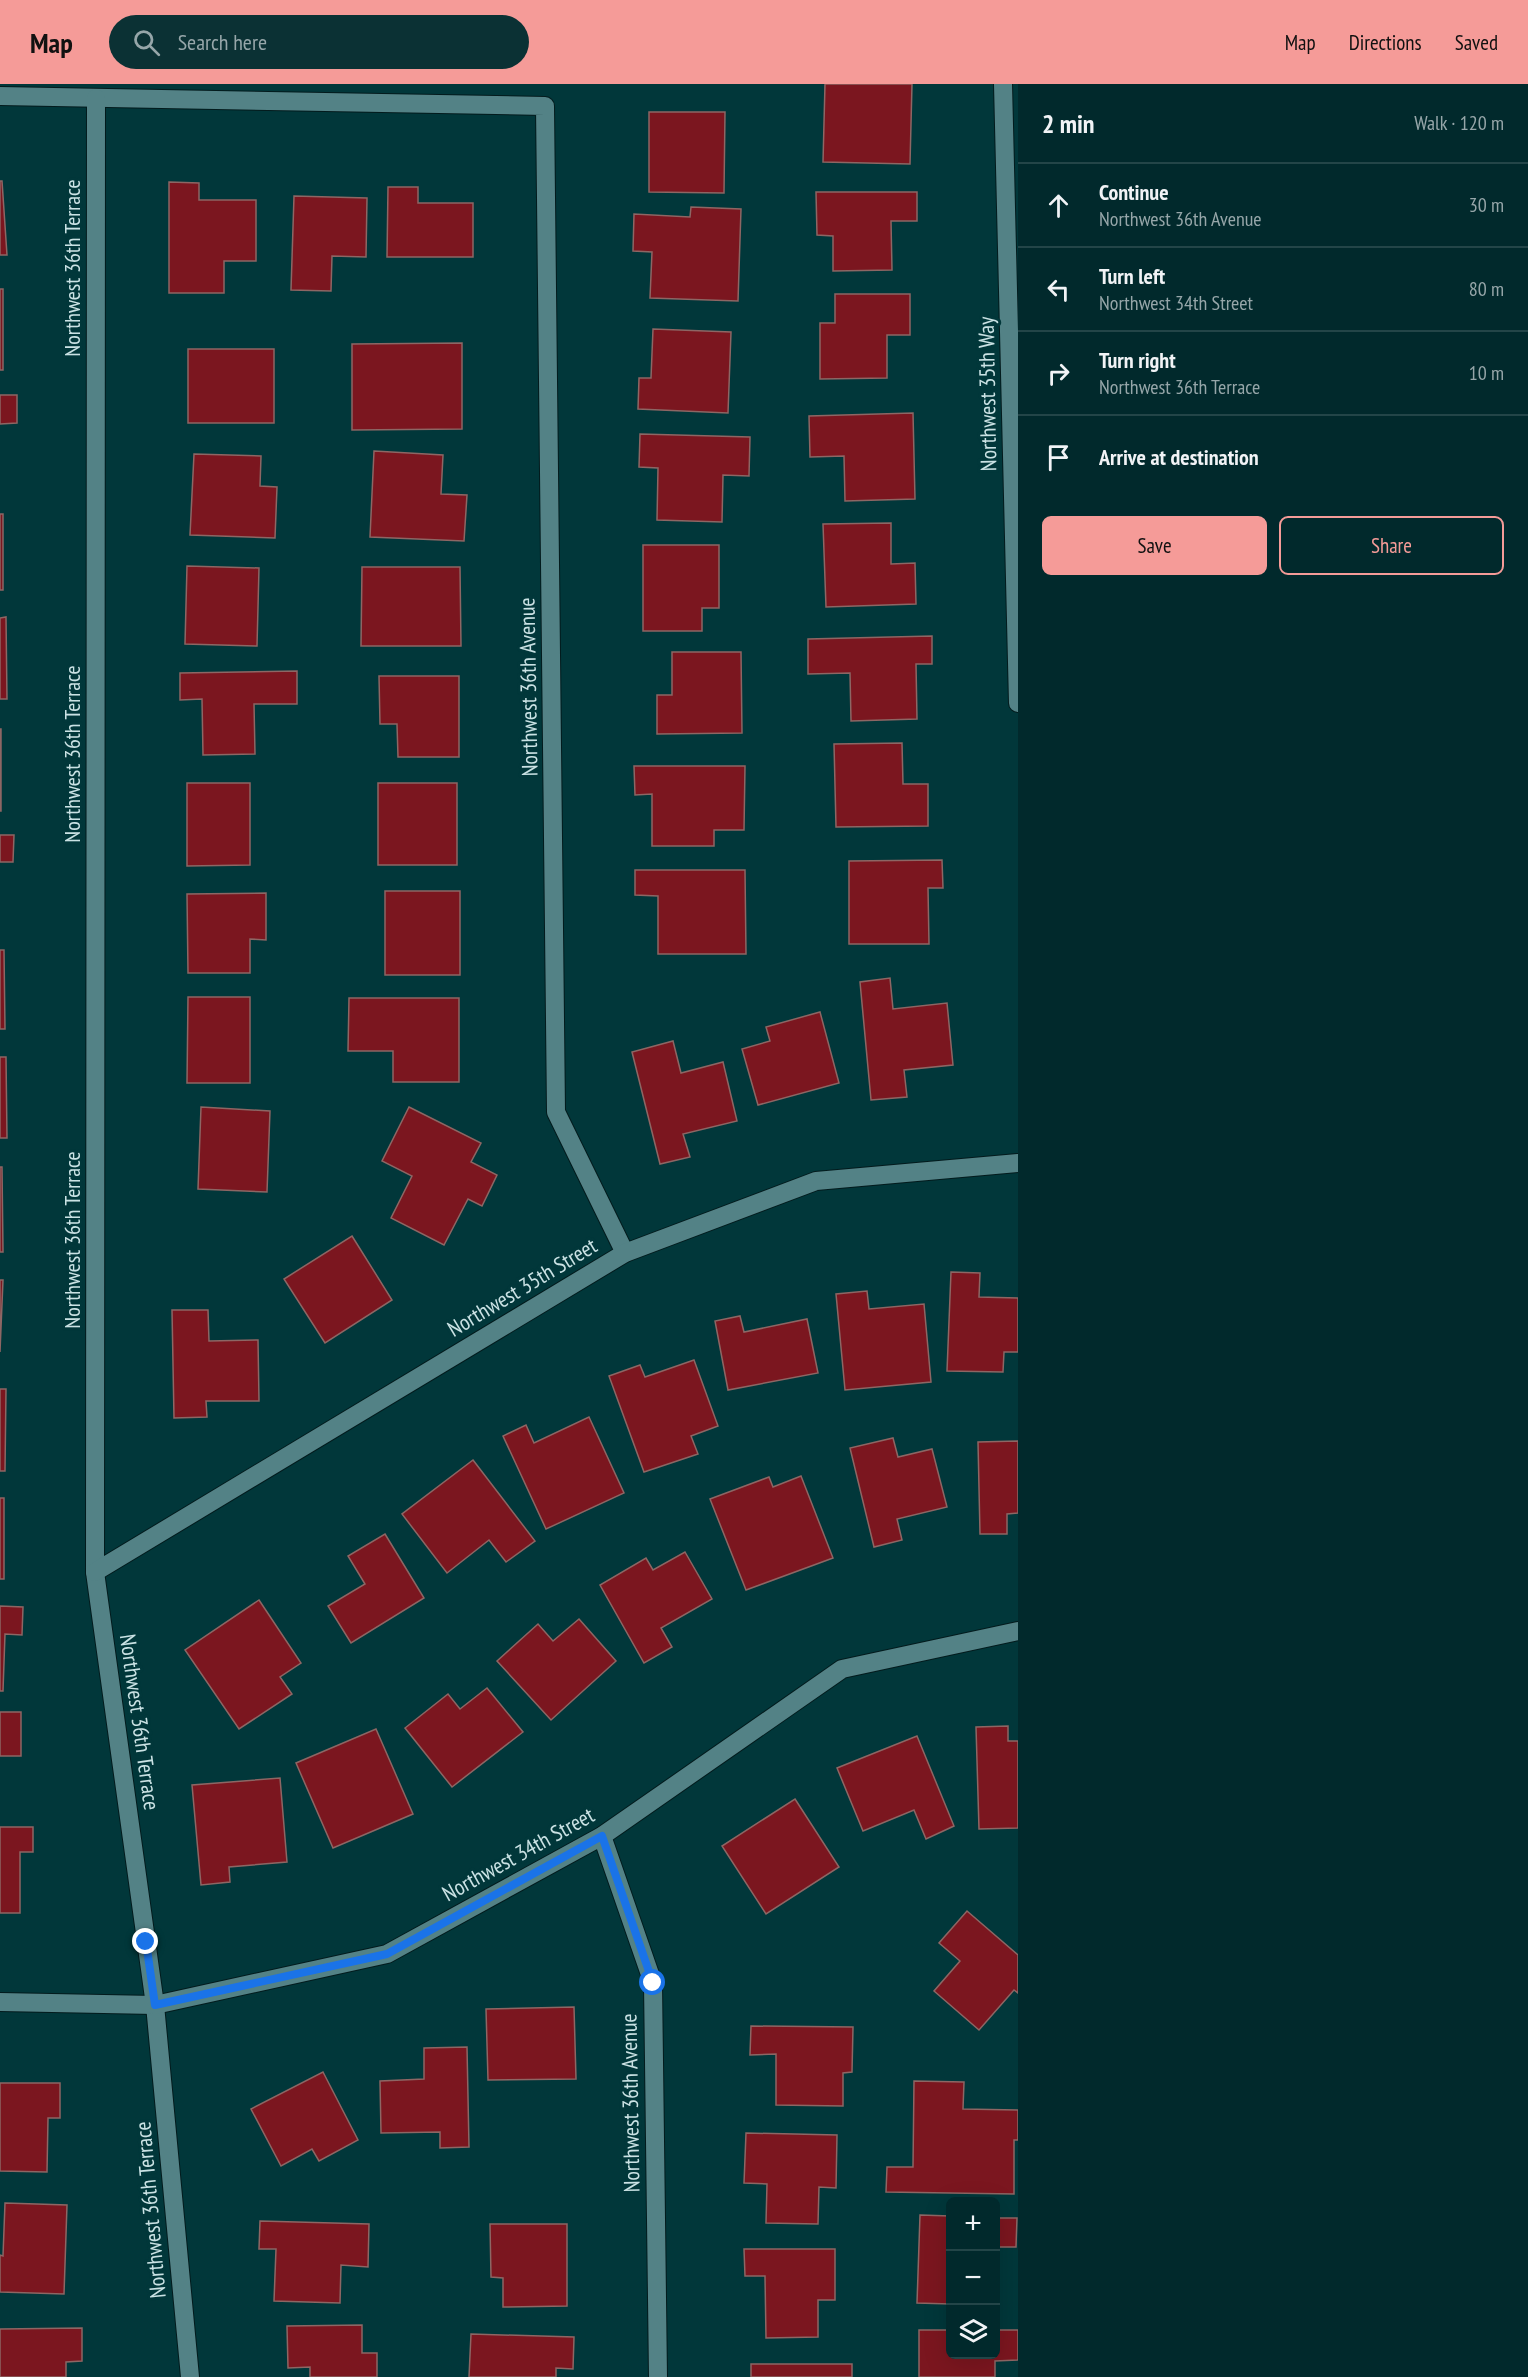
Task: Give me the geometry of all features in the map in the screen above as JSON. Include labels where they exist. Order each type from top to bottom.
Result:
[{"type":"street","name":"Northwest 35th Way","points":[[1003,84],[1018,703]]},
{"type":"street","points":[[0,96],[96,98]]},
{"type":"street","name":"Northwest 36th Avenue","points":[[96,98],[545,106],[556,1112],[625,1253]]},
{"type":"street","name":"Northwest 36th Terrace","points":[[96,98],[96,1572],[155,2005],[190,2377]]},
{"type":"street","name":"Northwest 35th Street","points":[[96,1572],[625,1253],[816,1181],[1018,1163]]},
{"type":"street","name":"Northwest 34th Street","points":[[0,2002],[155,2005],[387,1954],[602,1836],[842,1669],[1018,1631]]},
{"type":"street","name":"Northwest 36th Avenue","points":[[602,1836],[653,1983],[658,2377]]},
{"type":"building","points":[[825,84],[912,84],[910,164],[823,162]]},
{"type":"building","points":[[649,112],[725,112],[724,193],[649,192]]},
{"type":"building","points":[[0,181],[2,181],[7,255],[0,255]]},
{"type":"building","points":[[169,182],[199,183],[199,200],[256,200],[256,261],[224,261],[224,293],[169,293]]},
{"type":"building","points":[[388,187],[418,187],[418,203],[473,203],[473,257],[387,257]]},
{"type":"building","points":[[816,192],[917,192],[917,221],[891,221],[892,270],[833,271],[833,236],[817,235]]},
{"type":"building","points":[[294,196],[367,198],[366,257],[332,256],[331,291],[291,290]]},
{"type":"building","points":[[691,207],[741,209],[738,301],[650,298],[652,252],[633,251],[634,214],[690,217]]},
{"type":"building","points":[[0,289],[3,289],[3,370],[0,370]]},
{"type":"building","points":[[835,294],[910,294],[910,335],[887,335],[887,378],[820,379],[820,323],[835,323]]},
{"type":"building","points":[[653,329],[731,332],[728,413],[638,409],[639,378],[651,378]]},
{"type":"building","points":[[462,343],[462,429],[352,430],[352,344]]},
{"type":"building","points":[[188,349],[274,349],[274,423],[188,423]]},
{"type":"building","points":[[0,395],[17,395],[17,423],[0,424]]},
{"type":"building","points":[[913,413],[915,499],[845,501],[844,456],[810,457],[809,416]]},
{"type":"building","points":[[640,434],[750,437],[749,476],[723,475],[722,522],[657,520],[658,468],[639,467]]},
{"type":"building","points":[[374,451],[443,455],[441,494],[467,495],[464,541],[370,537]]},
{"type":"building","points":[[194,454],[261,456],[260,486],[277,487],[275,538],[190,535]]},
{"type":"building","points":[[0,514],[3,514],[3,590],[0,590]]},
{"type":"building","points":[[891,523],[891,564],[915,563],[916,604],[826,607],[823,524]]},
{"type":"building","points":[[643,545],[719,545],[719,608],[702,608],[702,631],[643,631]]},
{"type":"building","points":[[187,566],[259,568],[257,646],[185,644]]},
{"type":"building","points":[[362,567],[460,567],[461,646],[361,646]]},
{"type":"building","points":[[6,617],[7,699],[0,699],[0,618]]},
{"type":"building","points":[[932,636],[932,664],[916,664],[917,719],[851,721],[850,673],[808,674],[808,639]]},
{"type":"building","points":[[672,652],[741,652],[742,733],[657,734],[657,695],[672,695]]},
{"type":"building","points":[[297,671],[297,704],[254,704],[255,754],[203,755],[202,699],[180,700],[180,673]]},
{"type":"building","points":[[379,676],[459,676],[459,757],[398,757],[397,724],[380,724]]},
{"type":"building","points":[[1,729],[1,811],[0,811]]},
{"type":"building","points":[[902,743],[903,784],[928,784],[928,826],[836,827],[834,744]]},
{"type":"building","points":[[634,766],[745,766],[744,830],[714,830],[714,846],[652,846],[652,794],[635,795]]},
{"type":"building","points":[[187,783],[250,783],[250,865],[187,866]]},
{"type":"building","points":[[378,783],[457,783],[457,865],[378,865]]},
{"type":"building","points":[[0,835],[14,835],[13,862],[0,862]]},
{"type":"building","points":[[942,860],[943,888],[928,888],[929,944],[849,944],[849,861]]},
{"type":"building","points":[[635,870],[745,870],[746,954],[658,954],[658,896],[635,895]]},
{"type":"building","points":[[385,891],[460,891],[460,975],[385,975]]},
{"type":"building","points":[[266,893],[266,940],[250,939],[250,973],[188,973],[187,894]]},
{"type":"building","points":[[0,950],[4,950],[5,1029],[0,1029]]},
{"type":"building","points":[[890,978],[893,1009],[947,1003],[953,1065],[904,1070],[907,1097],[871,1100],[860,982]]},
{"type":"building","points":[[188,997],[250,997],[250,1083],[187,1083]]},
{"type":"building","points":[[349,998],[459,998],[459,1082],[393,1082],[393,1051],[348,1051]]},
{"type":"building","points":[[820,1012],[839,1083],[758,1105],[742,1049],[770,1041],[766,1027]]},
{"type":"building","points":[[673,1041],[681,1073],[723,1062],[737,1121],[683,1134],[690,1157],[660,1164],[632,1052]]},
{"type":"building","points":[[0,1057],[6,1057],[7,1138],[0,1138]]},
{"type":"building","points":[[201,1107],[270,1111],[267,1192],[198,1189]]},
{"type":"building","points":[[409,1107],[481,1143],[471,1162],[497,1175],[482,1206],[468,1199],[444,1245],[391,1218],[412,1176],[382,1161]]},
{"type":"building","points":[[0,1167],[2,1167],[3,1252],[0,1252]]},
{"type":"building","points":[[352,1236],[392,1300],[325,1343],[284,1279]]},
{"type":"building","points":[[951,1272],[980,1273],[979,1297],[1018,1298],[1018,1352],[1004,1352],[1003,1372],[947,1371]]},
{"type":"building","points":[[0,1280],[3,1280],[0,1352]]},
{"type":"building","points":[[867,1291],[869,1309],[924,1304],[931,1382],[845,1390],[836,1294]]},
{"type":"building","points":[[172,1310],[208,1310],[209,1341],[258,1340],[259,1401],[206,1401],[207,1417],[174,1418]]},
{"type":"building","points":[[740,1316],[744,1332],[807,1319],[818,1373],[728,1390],[715,1321]]},
{"type":"building","points":[[694,1360],[718,1426],[691,1436],[698,1454],[644,1472],[609,1376],[640,1365],[645,1377]]},
{"type":"building","points":[[0,1389],[6,1389],[5,1471],[0,1471]]},
{"type":"building","points":[[589,1417],[624,1493],[546,1529],[503,1436],[526,1425],[534,1443]]},
{"type":"building","points":[[893,1438],[898,1457],[932,1449],[947,1507],[897,1519],[902,1540],[874,1547],[850,1448]]},
{"type":"building","points":[[1018,1441],[1018,1513],[1007,1514],[1007,1534],[980,1534],[978,1442]]},
{"type":"building","points":[[473,1460],[535,1541],[506,1562],[489,1540],[447,1573],[402,1514]]},
{"type":"building","points":[[801,1476],[833,1558],[746,1590],[710,1499],[769,1477],[773,1487]]},
{"type":"building","points":[[0,1498],[4,1498],[4,1579],[0,1579]]},
{"type":"building","points":[[385,1534],[424,1598],[351,1643],[328,1606],[365,1584],[348,1556]]},
{"type":"building","points":[[685,1552],[712,1599],[661,1628],[672,1647],[644,1663],[600,1585],[646,1558],[653,1570]]},
{"type":"building","points":[[259,1600],[301,1663],[280,1677],[292,1694],[239,1729],[185,1650]]},
{"type":"building","points":[[0,1606],[23,1607],[22,1635],[5,1634],[3,1691],[0,1691]]},
{"type":"building","points":[[579,1619],[616,1661],[551,1720],[497,1661],[538,1624],[553,1641]]},
{"type":"building","points":[[487,1688],[523,1732],[452,1787],[405,1728],[448,1694],[460,1709]]},
{"type":"building","points":[[0,1712],[21,1712],[21,1756],[0,1756]]},
{"type":"building","points":[[1008,1726],[1008,1741],[1018,1741],[1018,1828],[979,1829],[976,1727]]},
{"type":"building","points":[[376,1729],[413,1814],[333,1848],[296,1763]]},
{"type":"building","points":[[917,1736],[954,1826],[926,1839],[914,1810],[863,1831],[837,1768]]},
{"type":"building","points":[[280,1778],[287,1862],[229,1867],[230,1882],[201,1885],[192,1785]]},
{"type":"building","points":[[795,1799],[839,1867],[766,1914],[722,1846]]},
{"type":"building","points":[[0,1827],[33,1827],[33,1852],[20,1852],[20,1913],[0,1913]]},
{"type":"building","points":[[967,1911],[1018,1955],[1018,1993],[1014,1990],[979,2030],[934,1991],[960,1961],[939,1943]]},
{"type":"building","points":[[574,2007],[576,2079],[488,2080],[486,2009]]},
{"type":"building","points":[[751,2026],[853,2027],[852,2072],[843,2073],[843,2106],[776,2105],[776,2054],[750,2055]]},
{"type":"building","points":[[467,2047],[469,2147],[440,2148],[440,2132],[381,2133],[380,2081],[424,2079],[424,2048]]},
{"type":"building","points":[[323,2072],[358,2140],[319,2161],[312,2149],[281,2166],[251,2109]]},
{"type":"building","points":[[914,2081],[964,2082],[963,2109],[1018,2110],[1018,2140],[1014,2140],[1014,2194],[886,2192],[887,2167],[913,2167]]},
{"type":"building","points":[[0,2083],[60,2083],[60,2118],[48,2118],[47,2172],[0,2171]]},
{"type":"building","points":[[746,2133],[837,2135],[836,2188],[819,2187],[818,2224],[766,2223],[767,2184],[744,2183]]},
{"type":"building","points":[[5,2203],[67,2205],[64,2294],[0,2292],[0,2255],[3,2256]]},
{"type":"building","points":[[920,2215],[946,2216],[946,2304],[917,2303]]},
{"type":"building","points":[[1000,2218],[1017,2218],[1016,2247],[1000,2247]]},
{"type":"building","points":[[260,2221],[369,2224],[368,2267],[341,2265],[340,2303],[274,2301],[276,2249],[259,2249]]},
{"type":"building","points":[[490,2224],[567,2224],[567,2306],[503,2307],[503,2278],[491,2277]]},
{"type":"building","points":[[744,2249],[835,2249],[835,2300],[818,2300],[818,2337],[766,2338],[765,2276],[745,2276]]},
{"type":"building","points":[[362,2325],[362,2353],[377,2353],[377,2377],[310,2377],[310,2367],[288,2368],[287,2326]]},
{"type":"building","points":[[82,2328],[82,2361],[66,2362],[66,2377],[0,2377],[0,2329]]},
{"type":"building","points":[[919,2330],[946,2330],[946,2359],[1000,2359],[1000,2330],[1018,2330],[1018,2360],[995,2361],[995,2377],[919,2377]]},
{"type":"building","points":[[471,2334],[574,2337],[573,2369],[556,2368],[556,2377],[469,2377]]},
{"type":"building","points":[[751,2364],[852,2364],[852,2377],[751,2377]]},
{"type":"route","points":[[146,1942],[155,2005],[387,1954],[602,1836],[653,1983]]}]
